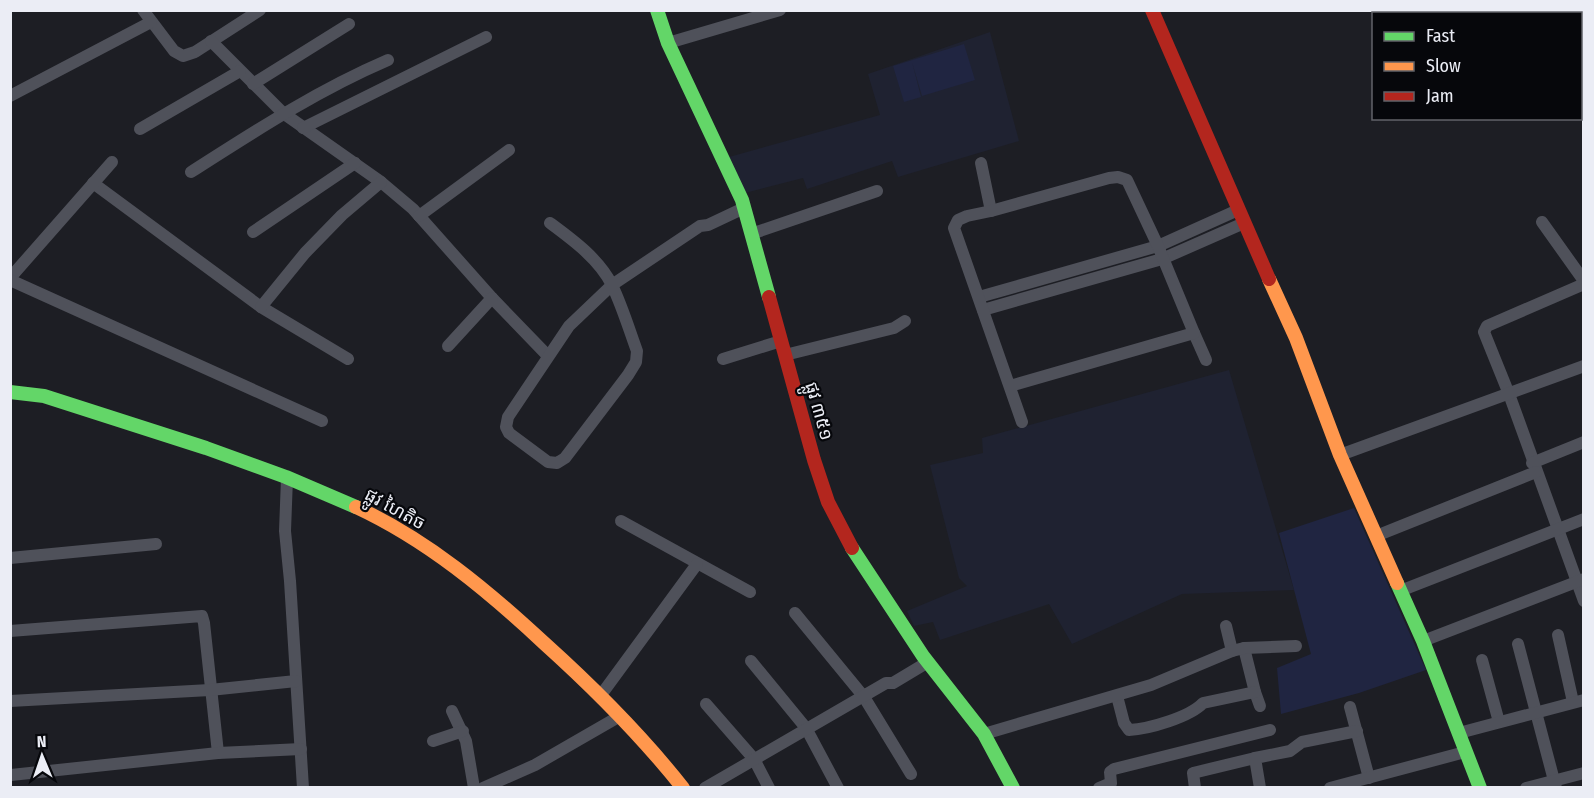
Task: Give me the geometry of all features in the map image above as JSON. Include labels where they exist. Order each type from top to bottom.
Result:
[{"type":"street","points":[[143,10],[174,51],[183,56],[195,52],[260,10]]},
{"type":"street","name":"ផ្លូវ ៣៥១","points":[[657,10],[669,43],[743,204],[814,460],[828,502],[848,542],[925,659],[984,734],[1013,788]]},
{"type":"street","points":[[669,43],[780,10]]},
{"type":"street","points":[[1152,10],[1296,338],[1340,455],[1423,641],[1480,788]]},
{"type":"street","points":[[10,96],[150,22]]},
{"type":"street","points":[[253,84],[349,24]]},
{"type":"street","points":[[303,128],[486,37]]},
{"type":"street","points":[[211,42],[283,113],[381,182],[419,216],[492,298],[548,356]]},
{"type":"street","points":[[191,172],[283,113],[350,76],[388,60]]},
{"type":"street","points":[[140,129],[240,71]]},
{"type":"street","points":[[419,216],[509,150]]},
{"type":"street","points":[[112,162],[10,279],[322,421]]},
{"type":"street","points":[[253,232],[355,163]]},
{"type":"street","points":[[981,163],[991,211]]},
{"type":"street","points":[[1022,422],[954,228],[958,220],[967,216],[1109,178],[1118,177],[1127,180],[1206,360]]},
{"type":"street","points":[[261,306],[305,253],[342,214],[381,182]]},
{"type":"street","points":[[93,183],[261,306],[348,359]]},
{"type":"street","points":[[751,234],[877,191]]},
{"type":"street","points":[[550,223],[580,246],[602,269],[612,285],[637,351],[636,362],[628,375],[565,458],[557,463],[548,462],[509,433],[506,427],[508,417],[569,326],[612,285],[700,226],[705,218],[743,204]]},
{"type":"street","points":[[983,310],[1160,252],[1241,216]]},
{"type":"street","points":[[1542,222],[1584,282],[1484,329],[1557,531],[1580,580],[1584,601]]},
{"type":"street","points":[[979,297],[1160,252]]},
{"type":"street","points":[[448,346],[492,298]]},
{"type":"street","points":[[723,359],[894,328],[905,321]]},
{"type":"street","points":[[1010,386],[1194,333]]},
{"type":"street","points":[[1340,455],[1584,366]]},
{"type":"street","name":"ផ្លូវ ហៃតិច","points":[[10,392],[44,396],[287,478],[365,511],[434,551],[520,620],[601,695],[659,756],[683,788]]},
{"type":"street","points":[[1376,536],[1534,468],[1584,442]]},
{"type":"street","points":[[287,478],[285,531],[303,788]]},
{"type":"street","points":[[1400,591],[1584,519]]},
{"type":"street","points":[[621,521],[750,592]]},
{"type":"street","points":[[10,558],[156,544]]},
{"type":"street","points":[[601,695],[697,564]]},
{"type":"street","points":[[1423,641],[1580,580]]},
{"type":"street","points":[[795,613],[864,697],[910,774]]},
{"type":"street","points":[[10,631],[202,616],[218,753]]},
{"type":"street","points":[[1226,626],[1232,651]]},
{"type":"street","points":[[1459,733],[1578,701],[1558,635]]},
{"type":"street","points":[[1518,644],[1555,784]]},
{"type":"street","points":[[984,734],[1151,685],[1232,651],[1245,648],[1296,646]]},
{"type":"street","points":[[1245,648],[1260,706]]},
{"type":"street","points":[[705,788],[886,684],[889,677],[925,659]]},
{"type":"street","points":[[1482,660],[1499,722]]},
{"type":"street","points":[[751,661],[806,728],[838,788]]},
{"type":"street","points":[[10,701],[210,690],[296,681]]},
{"type":"street","points":[[1117,696],[1124,723],[1129,730],[1186,714],[1203,703],[1255,692]]},
{"type":"street","points":[[706,704],[754,759],[769,788]]},
{"type":"street","points":[[1350,707],[1369,778]]},
{"type":"street","points":[[452,711],[463,731],[474,788]]},
{"type":"street","points":[[483,788],[535,765],[620,716]]},
{"type":"street","points":[[1099,788],[1111,783],[1110,772],[1114,769],[1270,730]]},
{"type":"street","points":[[1196,788],[1193,773],[1290,751],[1302,742],[1357,730]]},
{"type":"street","points":[[433,741],[463,731]]},
{"type":"street","points":[[11,775],[218,753],[301,749]]},
{"type":"street","points":[[1330,788],[1465,752]]},
{"type":"street","points":[[1255,758],[1260,788]]},
{"type":"street","points":[[10,768],[12,788]]},
{"type":"street","points":[[1526,788],[1555,784],[1584,773]]},
{"type":"shaded area","points":[[990,32],[1019,141],[898,177],[892,161],[807,189],[803,178],[745,193],[729,157],[880,115],[868,74]]},
{"type":"shaded area","points":[[964,44],[975,80],[922,96],[912,62],[921,97],[904,102],[893,66]]},
{"type":"shaded area","points":[[1229,370],[1294,590],[1182,594],[1072,644],[1049,604],[940,640],[933,622],[914,626],[907,611],[967,586],[959,578],[930,465],[983,453],[982,438]]},
{"type":"shaded area","points":[[1354,508],[1426,670],[1359,693],[1281,714],[1277,668],[1311,654],[1279,533]]},
{"type":"traffic: fast","points":[[657,10],[668,43],[742,200],[769,297]]},
{"type":"traffic: fast","points":[[10,392],[44,396],[206,448],[286,477],[356,507]]},
{"type":"traffic: fast","points":[[852,548],[923,656],[984,734],[1013,788]]},
{"type":"traffic: fast","points":[[1397,583],[1423,641],[1480,788]]},
{"type":"traffic: slow","points":[[1269,279],[1296,338],[1340,455],[1397,583]]},
{"type":"traffic: slow","points":[[356,507],[432,551],[501,604],[599,695],[651,749],[683,788]]},
{"type":"traffic: jam","points":[[1152,10],[1269,279]]},
{"type":"traffic: jam","points":[[769,297],[814,460],[828,502],[852,548]]}]
